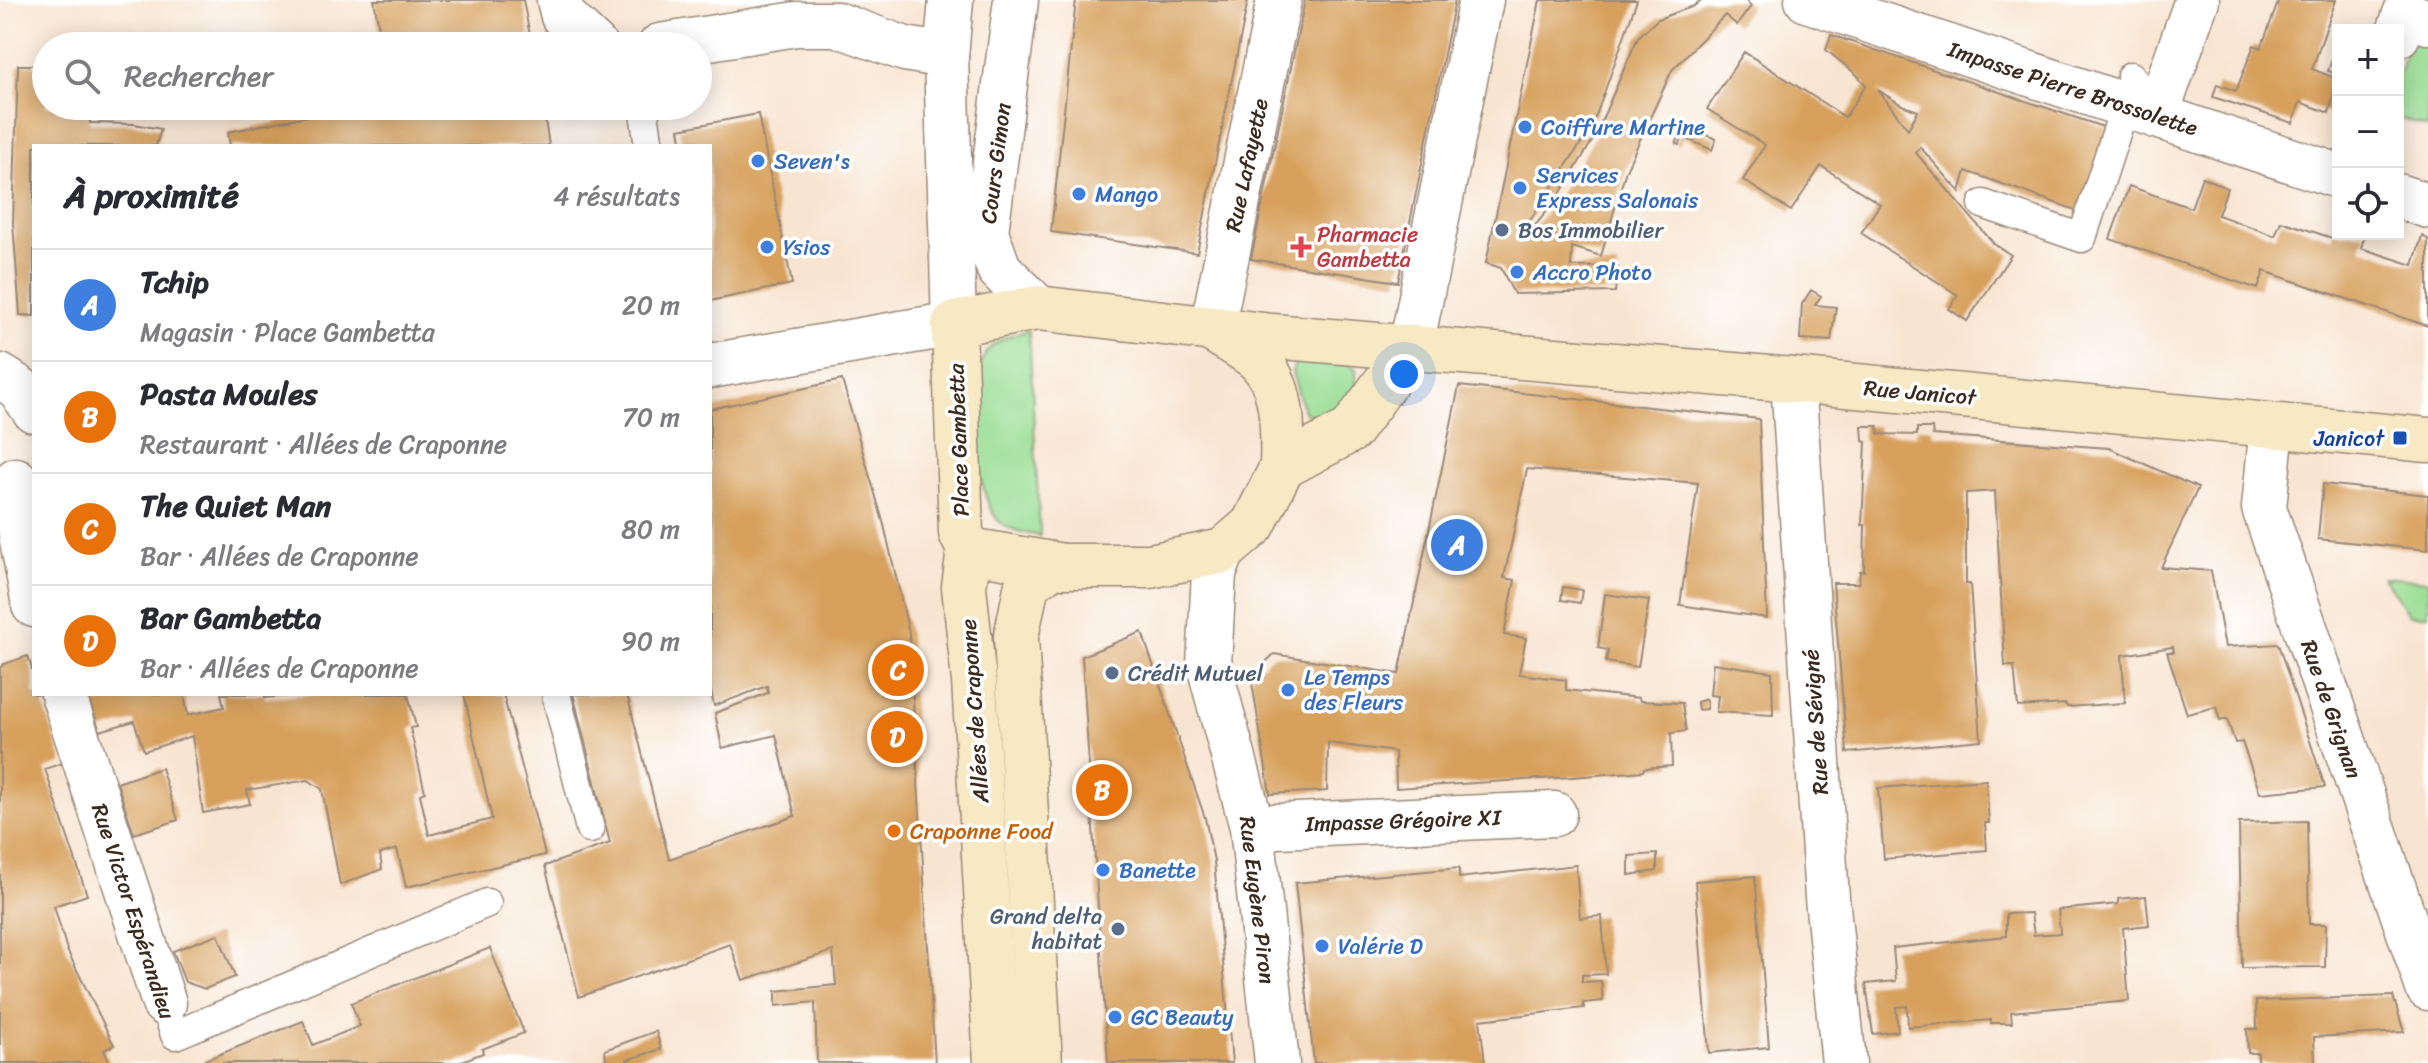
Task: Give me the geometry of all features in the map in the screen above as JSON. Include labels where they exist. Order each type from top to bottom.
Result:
[{"type":"main road","points":[[954,324],[1038,308],[1212,329],[1411,347]]},
{"type":"main road","name":"Place Gambetta","points":[[954,324],[961,533],[969,550]]},
{"type":"main road","points":[[969,550],[1052,566],[1150,566],[1223,551],[1253,525],[1282,467],[1283,430],[1275,388],[1259,360],[1212,329]]},
{"type":"main road","points":[[1282,467],[1351,430],[1411,347]]},
{"type":"main road","name":"Rue Janicot","points":[[1411,347],[2428,440]]},
{"type":"main road","name":"Allées de Craponne","points":[[969,550],[964,587],[974,681],[996,1063]]},
{"type":"main road","name":"Allées de Craponne","points":[[1040,1063],[1016,637],[1027,584],[1052,566]]},
{"type":"street","points":[[559,0],[563,16],[580,32]]},
{"type":"street","name":"Cours Gimon","points":[[951,0],[946,56],[954,324]]},
{"type":"street","name":"Cours Gimon","points":[[1016,0],[986,232],[999,269],[1038,308]]},
{"type":"street","name":"Rue Lafayette","points":[[1212,329],[1279,0]]},
{"type":"street","points":[[1411,347],[1481,0]]},
{"type":"street","name":"Impasse Pierre Brossolette","points":[[1807,0],[2138,99],[2332,174]]},
{"type":"street","points":[[2138,99],[2197,0]]},
{"type":"street","points":[[2402,24],[2405,14],[2428,22]]},
{"type":"street","points":[[712,38],[796,24],[836,24],[905,49],[946,56]]},
{"type":"street","points":[[2404,198],[2428,206]]},
{"type":"street","points":[[712,366],[954,324]]},
{"type":"street","points":[[0,376],[19,388],[32,407]]},
{"type":"street","name":"Rue de Sévigné","points":[[1793,380],[1827,898],[1844,1063]]},
{"type":"street","name":"Rue de Grignan","points":[[2272,426],[2264,508],[2428,988]]},
{"type":"street","points":[[17,475],[17,513],[32,594]]},
{"type":"street","name":"Rue Eugène Piron","points":[[1223,551],[1214,573],[1209,665],[1252,827],[1277,1063]]},
{"type":"street","name":"Rue Victor Espérandieu","points":[[64,696],[164,1003]]},
{"type":"street","name":"Impasse Grégoire XI","points":[[1252,827],[1554,814]]},
{"type":"lane","points":[[1983,204],[2082,238],[2138,99]]},
{"type":"lane","points":[[645,120],[649,144]]},
{"type":"lane","points":[[557,696],[590,829]]},
{"type":"lane","name":"Rue Victor Espérandieu","points":[[164,1003],[175,1035],[487,903]]},
{"type":"green space","points":[[2413,33],[2428,38],[2428,128],[2404,120],[2404,59]]},
{"type":"green space","points":[[1029,331],[1040,536],[1018,531],[999,521],[984,490],[976,442],[976,393],[983,358],[1003,339]]},
{"type":"green space","points":[[1337,355],[1356,369],[1356,387],[1332,418],[1317,421],[1304,412],[1292,372],[1296,360]]},
{"type":"green space","points":[[2383,577],[2428,581],[2428,615],[2410,615]]},
{"type":"building","points":[[374,0],[523,0],[529,32],[380,32]]},
{"type":"building","points":[[1076,0],[1248,0],[1197,253],[1051,232]]},
{"type":"building","points":[[1305,0],[1455,0],[1398,282],[1251,259]]},
{"type":"building","points":[[1540,0],[1637,0],[1589,131],[1523,231],[1527,235],[1555,202],[1594,138],[1638,37],[1658,19],[1694,6],[1701,0],[1745,0],[1751,6],[1737,25],[1725,15],[1672,70],[1626,170],[1601,256],[1572,247],[1571,267],[1618,266],[1615,292],[1514,294],[1501,268],[1486,263]]},
{"type":"building","points":[[2279,0],[2336,0],[2312,69],[2332,77],[2329,113],[2300,102],[2293,123],[2213,97],[2217,84],[2236,91],[2254,45],[2261,48]]},
{"type":"building","points":[[1831,35],[2109,129],[2081,212],[1966,171],[1960,192],[1920,147],[1916,153],[1994,244],[2011,255],[1967,321],[1949,309],[1958,295],[1861,233],[1880,204],[1821,166],[1791,211],[1743,180],[1765,145],[1707,109],[1744,52],[1845,117],[1866,85],[1826,50]],"holes":[[[1878,90],[1918,111],[1908,129]]]},
{"type":"building","points":[[18,65],[32,65],[32,120],[90,120],[90,123],[134,124],[161,129],[157,144],[32,144],[32,316],[20,315],[13,223]]},
{"type":"building","points":[[758,114],[792,284],[712,301],[712,144],[682,144],[679,129]]},
{"type":"building","points":[[288,120],[545,120],[549,144],[230,144],[228,132]]},
{"type":"building","points":[[1685,125],[1716,139],[1712,150],[1683,137],[1679,145],[1676,144]]},
{"type":"building","points":[[2202,177],[2227,188],[2218,215],[2275,236],[2281,221],[2332,240],[2363,240],[2361,248],[2413,265],[2422,236],[2428,239],[2428,326],[2264,271],[2258,289],[2110,239],[2129,186],[2191,208]]},
{"type":"building","points":[[1811,290],[1821,296],[1815,305],[1836,307],[1831,341],[1800,339],[1802,304]]},
{"type":"building","points":[[842,380],[884,525],[909,633],[935,1063],[817,1063],[815,1002],[776,1006],[776,991],[836,985],[833,951],[743,980],[730,944],[579,997],[545,866],[610,843],[573,696],[628,696],[669,859],[795,816],[776,735],[722,748],[715,713],[768,693],[767,686],[714,706],[712,409]]},
{"type":"building","points":[[1459,386],[1759,419],[1767,618],[1680,605],[1698,483],[1527,469],[1504,578],[1515,580],[1504,635],[1526,638],[1519,674],[1566,680],[1566,690],[1639,698],[1640,701],[1682,703],[1686,731],[1671,733],[1672,766],[1572,777],[1396,788],[1395,752],[1328,743],[1327,791],[1270,794],[1251,676],[1274,654],[1399,674]]},
{"type":"building","points":[[1862,426],[1878,426],[1879,434],[1917,435],[1917,428],[1932,428],[1933,435],[2109,448],[2198,488],[2161,567],[2211,571],[2225,647],[2278,644],[2325,787],[2260,793],[2242,742],[2235,743],[2227,719],[2220,721],[2216,707],[2187,714],[2167,652],[2174,652],[2173,647],[2122,655],[2125,703],[2018,707],[2014,666],[2005,666],[1995,491],[1966,493],[1966,584],[1970,584],[1981,740],[1847,753],[1833,583],[1859,583],[1860,571],[1864,571],[1865,525],[1862,525],[1866,442],[1863,441]]},
{"type":"building","points":[[2323,484],[2428,495],[2428,550],[2318,539]]},
{"type":"building","points":[[1563,587],[1582,590],[1580,603],[1561,600]]},
{"type":"building","points":[[1605,594],[1649,600],[1638,667],[1606,662],[1608,650],[1598,648]]},
{"type":"building","points":[[1142,632],[1205,818],[1214,861],[1232,1063],[1108,1063],[1082,656]]},
{"type":"building","points":[[28,656],[32,669],[32,696],[41,696],[63,763],[45,769],[87,895],[54,906],[67,950],[114,1045],[104,1050],[110,1063],[0,1063],[0,668]]},
{"type":"building","points":[[1713,663],[1772,672],[1773,715],[1716,712],[1718,696],[1710,695]]},
{"type":"building","points":[[88,696],[184,696],[188,715],[224,707],[221,696],[408,696],[416,727],[410,728],[425,792],[420,794],[429,835],[492,819],[464,696],[504,696],[545,855],[406,887],[397,849],[380,854],[382,869],[340,885],[322,789],[308,780],[247,790],[250,804],[203,813],[192,736],[144,751],[134,721],[100,731]]},
{"type":"building","points":[[1706,699],[1707,709],[1698,710],[1697,702]]},
{"type":"building","points":[[161,768],[178,820],[134,834],[117,783]]},
{"type":"building","points":[[1986,780],[1987,850],[1884,859],[1878,788]]},
{"type":"building","points":[[2307,821],[2309,924],[2326,924],[2325,967],[2242,968],[2239,823]]},
{"type":"building","points":[[1657,854],[1657,871],[1629,875],[1629,856]]},
{"type":"building","points":[[1576,865],[1580,918],[1602,916],[1606,974],[1582,975],[1582,982],[1601,981],[1603,1001],[1583,1003],[1584,1008],[1480,1020],[1485,1063],[1314,1063],[1295,883],[1459,868],[1459,878]]},
{"type":"building","points":[[1755,876],[1769,1047],[1709,1053],[1695,881]]},
{"type":"building","points":[[2146,896],[2149,925],[2123,928],[2129,1001],[2011,1012],[2012,1023],[1991,1023],[1991,1020],[1908,1027],[1907,1006],[1896,1007],[1898,1031],[1873,1034],[1866,984],[1896,981],[1893,948],[2006,936],[2006,914],[2031,913],[2034,935],[2060,933],[2058,910],[2118,904],[2118,899]]},
{"type":"building","points":[[218,934],[235,977],[205,989],[185,982],[173,951]]},
{"type":"building","points":[[490,948],[524,1033],[482,1049],[483,1053],[457,1063],[206,1063],[205,1060],[303,1021],[313,1045],[360,1026],[351,1003]]},
{"type":"building","points":[[2393,996],[2404,1032],[2314,1037],[2315,1063],[2258,1063],[2258,1053],[2248,1053],[2247,1029],[2257,1029],[2256,1001]]},
{"type":"building","points":[[656,1031],[661,1049],[627,1060],[628,1063],[597,1063],[606,1059],[605,1050]]},
{"type":"place","name":"Coiffure Martine","points":[[1525,127]]},
{"type":"place","name":"Seven's","points":[[758,161]]},
{"type":"place","name":"Services Express Salonais","points":[[1520,188]]},
{"type":"place","name":"Mango","points":[[1079,194]]},
{"type":"place","name":"Bos Immobilier","points":[[1502,230]]},
{"type":"place","name":"Ysios","points":[[767,247]]},
{"type":"place","name":"Pharmacie Gambetta","points":[[1301,247]]},
{"type":"place","name":"Accro Photo","points":[[1517,272]]},
{"type":"place","name":"Janicot","points":[[2400,438]]},
{"type":"place","name":"Tchip","points":[[1457,545]]},
{"type":"place","name":"The Quiet Man","points":[[898,670]]},
{"type":"place","name":"Crédit Mutuel","points":[[1112,673]]},
{"type":"place","name":"Le Temps des Fleurs","points":[[1288,690]]},
{"type":"place","name":"Bar Gambetta","points":[[897,737]]},
{"type":"place","name":"Pasta Moules","points":[[1102,790]]},
{"type":"place","name":"Craponne Food","points":[[894,831]]},
{"type":"place","name":"Banette","points":[[1103,870]]},
{"type":"place","name":"Grand delta habitat","points":[[1118,929]]},
{"type":"place","name":"Valérie D","points":[[1322,946]]},
{"type":"place","name":"GC Beauty","points":[[1115,1017]]}]
